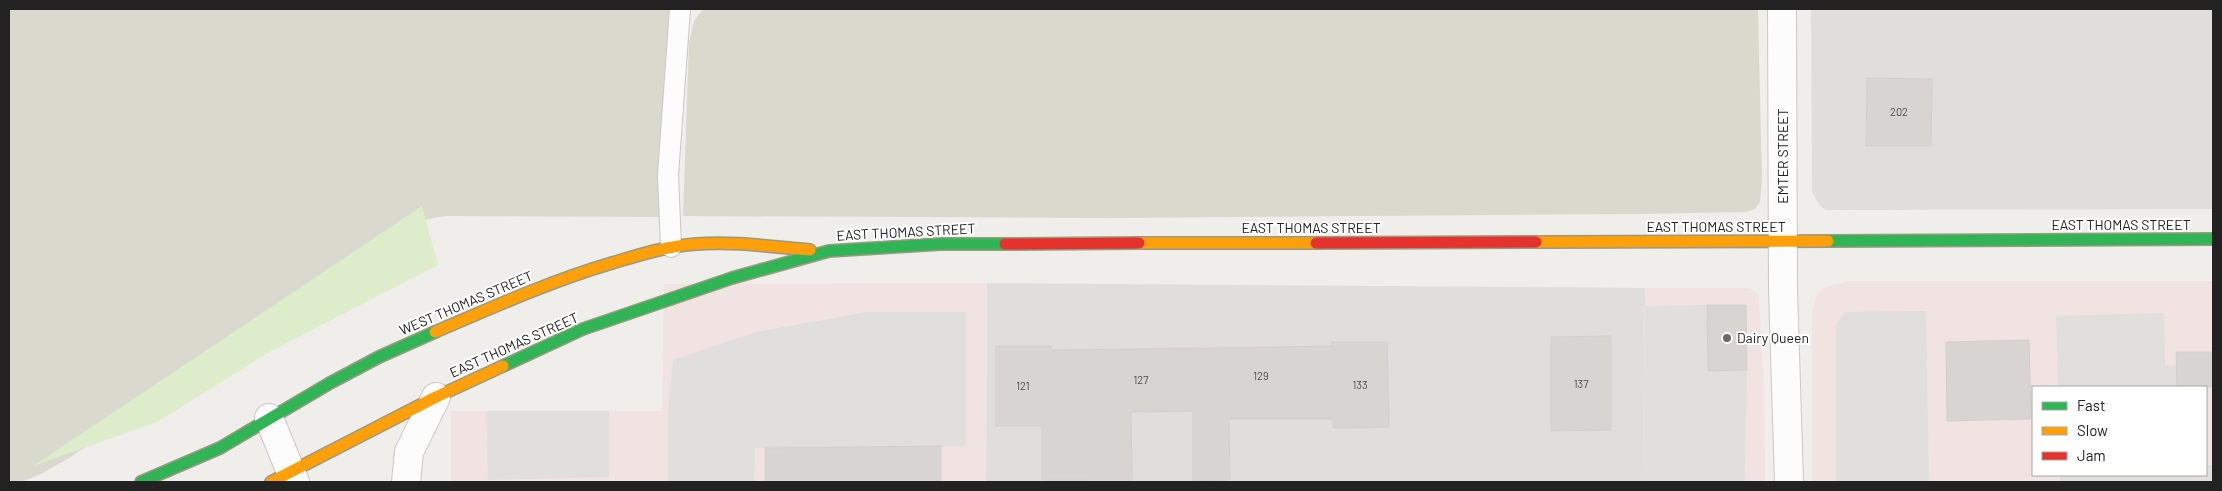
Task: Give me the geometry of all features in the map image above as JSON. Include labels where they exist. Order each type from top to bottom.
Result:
[{"type":"main road","name":"EAST THOMAS STREET","points":[[436,397],[583,330],[732,278],[829,251],[875,246],[941,244],[2213,239]]},
{"type":"main road","name":"WEST THOMAS STREET","points":[[142,482],[220,448],[364,364],[462,319],[587,270],[671,247],[717,244],[829,251]]},
{"type":"main road","points":[[285,479],[436,397]]},
{"type":"street","name":"EMTER STREET","points":[[1782,9],[1783,242],[1789,482]]},
{"type":"street","points":[[406,482],[409,452],[436,397]]},
{"type":"street","points":[[269,418],[285,479]]},
{"type":"lane","points":[[671,247],[668,175],[680,9]]},
{"type":"shaded area","points":[[9,9],[672,9],[659,217],[446,216],[428,219],[397,235],[69,458],[41,474],[21,482],[9,482]]},
{"type":"shaded area","points":[[703,9],[1758,9],[1762,181],[1760,202],[1755,209],[1746,212],[1638,214],[1109,218],[683,216],[689,43],[694,21]]},
{"type":"shaded area","points":[[1811,9],[2213,9],[2213,209],[1826,210],[1820,206],[1812,192]]},
{"type":"shaded area","points":[[1849,281],[2213,281],[2213,482],[1812,482],[1812,312],[1817,294],[1823,288]]},
{"type":"shaded area","points":[[987,283],[1645,288],[1643,482],[986,482]]},
{"type":"shaded area","points":[[987,283],[986,482],[451,482],[451,411],[662,411],[664,284]]},
{"type":"shaded area","points":[[1645,288],[1744,288],[1751,289],[1759,296],[1764,391],[1765,482],[1643,482]]},
{"type":"shaded area","points":[[1707,305],[1708,371],[1747,370],[1745,482],[1643,482],[1645,306]]},
{"type":"shaded area","points":[[1926,311],[1929,482],[1836,482],[1836,324],[1846,312]]},
{"type":"shaded area","points":[[867,312],[966,312],[966,446],[755,448],[754,482],[668,482],[668,411],[673,360],[756,332]]},
{"type":"shaded area","points":[[2164,313],[2165,365],[2177,366],[2177,386],[2058,386],[2056,316]]},
{"type":"shaded area","points":[[486,411],[609,411],[609,477],[488,480]]},
{"type":"shaded area","points":[[2207,465],[2213,465],[2213,482],[2060,482],[2060,476],[2207,476]]},
{"type":"green space","points":[[422,206],[438,265],[273,350],[157,422],[33,466]]},
{"type":"building","points":[[1867,78],[1932,79],[1931,146],[1866,146]]},
{"type":"building","name":"Dairy Queen","points":[[1707,305],[1746,305],[1747,370],[1708,371]]},
{"type":"building","points":[[1611,336],[1611,430],[1551,431],[1551,337]]},
{"type":"building","points":[[2029,340],[2031,419],[1947,421],[1946,342]]},
{"type":"building","points":[[1332,342],[1387,342],[1389,427],[1333,428],[1333,419],[1229,419],[1230,480],[1193,481],[1193,411],[1131,412],[1132,482],[1042,480],[1042,426],[996,426],[996,346],[1051,346],[1051,350],[1221,348],[1332,346]]},
{"type":"building","points":[[2176,352],[2213,352],[2213,387],[2177,386]]},
{"type":"building","points":[[941,446],[941,482],[765,482],[765,448]]},
{"type":"traffic: fast","points":[[1828,241],[2213,239]]},
{"type":"traffic: fast","points":[[503,366],[583,329],[732,278],[829,251],[941,244],[1005,244]]},
{"type":"traffic: fast","points":[[141,482],[220,448],[330,383],[379,357],[435,332]]},
{"type":"traffic: slow","points":[[1536,242],[1828,241]]},
{"type":"traffic: slow","points":[[435,332],[567,278],[664,249],[685,245],[725,243],[810,250]]},
{"type":"traffic: slow","points":[[1139,243],[1316,243]]},
{"type":"traffic: slow","points":[[271,482],[436,397],[503,366]]},
{"type":"traffic: jam","points":[[1316,243],[1536,242]]},
{"type":"traffic: jam","points":[[1005,244],[1139,243]]},
{"type":"place","name":"Dairy Queen","points":[[1727,338]]}]
